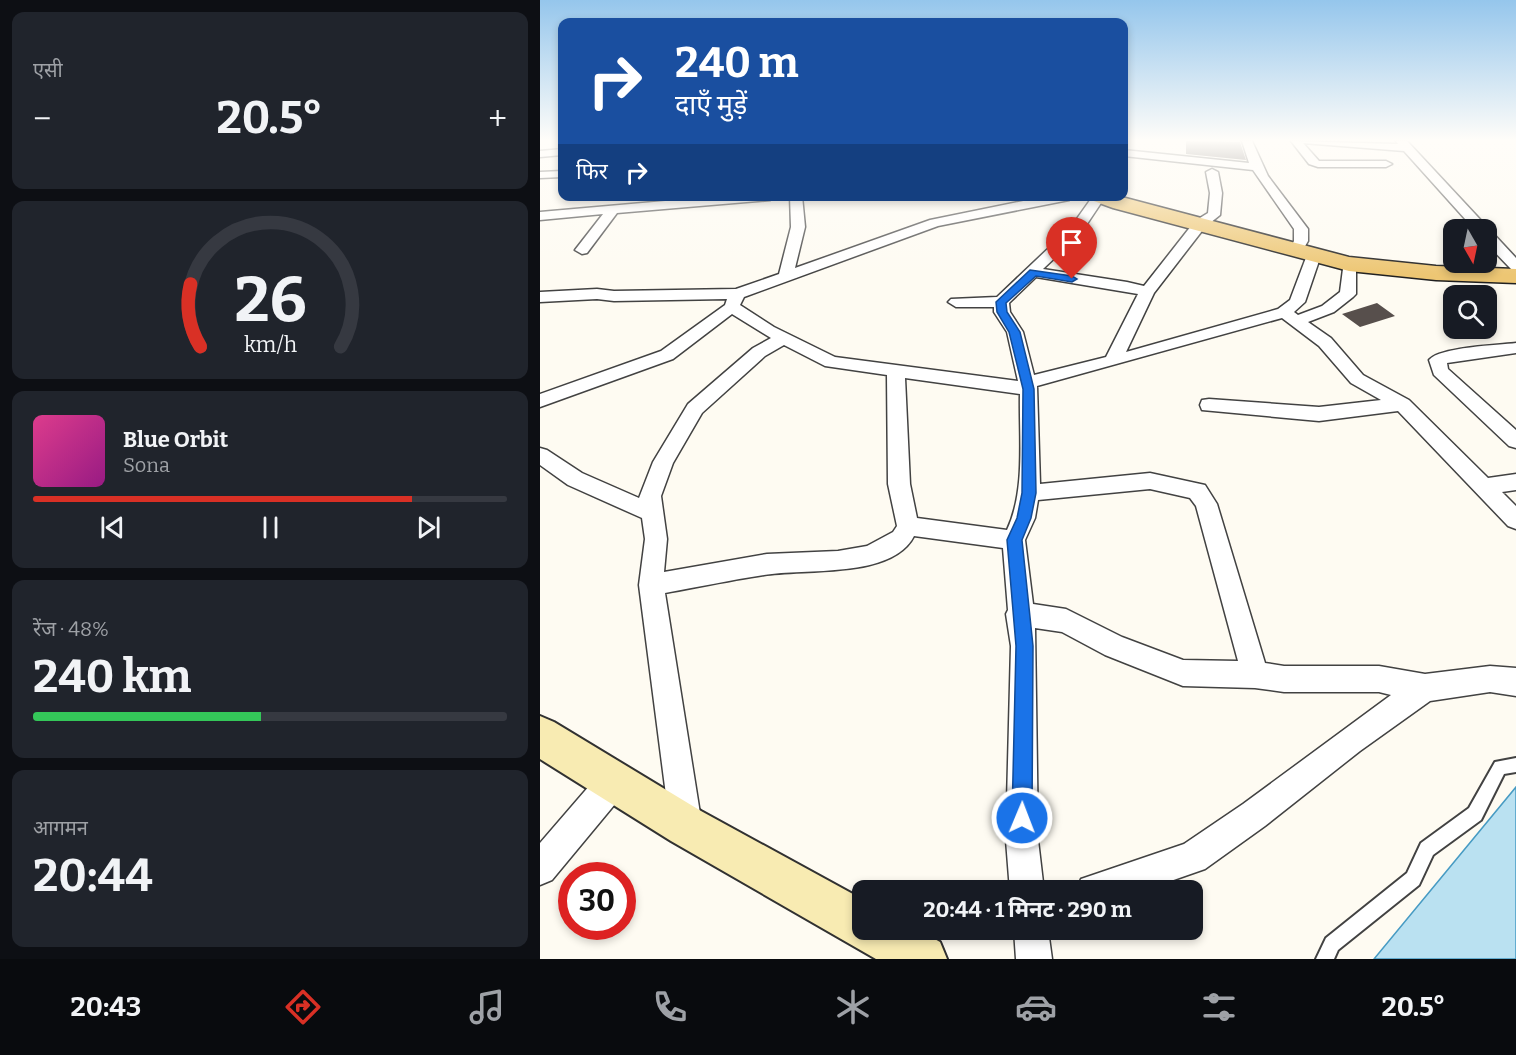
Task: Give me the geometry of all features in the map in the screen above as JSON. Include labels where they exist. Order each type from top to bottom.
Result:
[{"type":"main road","points":[[1113,201],[1349,264],[1413,272],[1513,276]]},
{"type":"street","points":[[1114,359],[1147,292],[1200,224],[1214,215],[1216,208],[1215,186]]},
{"type":"street","points":[[1269,186],[1301,229],[1305,252],[1297,302],[1290,316]]},
{"type":"street","points":[[1442,186],[1473,219]]},
{"type":"street","points":[[582,250],[624,201]]},
{"type":"street","points":[[540,216],[715,201]]},
{"type":"street","points":[[786,277],[798,227],[796,201]]},
{"type":"street","points":[[540,401],[668,355],[735,300],[838,255],[935,223],[1044,201]]},
{"type":"street","points":[[956,302],[1001,302],[1076,230],[1095,201]]},
{"type":"street","points":[[1497,251],[1513,276]]},
{"type":"street","points":[[540,297],[735,300],[784,338],[831,362],[896,372],[1028,386],[1114,359],[1290,316],[1328,309],[1348,294],[1349,264]]},
{"type":"street","points":[[1034,272],[1127,286],[1147,292]]},
{"type":"street","points":[[1001,302],[1002,312],[1015,332],[1028,386],[1029,493],[1024,518],[1014,540],[1019,614],[1024,646],[1022,840],[1026,880]]},
{"type":"street","points":[[1290,316],[1324,342],[1357,379],[1402,404],[1516,520]]},
{"type":"street","points":[[686,826],[651,585],[656,539],[650,496],[658,471],[695,409],[759,352],[784,338]]},
{"type":"street","points":[[1516,348],[1447,357],[1438,360],[1437,363],[1440,371],[1516,441]]},
{"type":"street","points":[[651,585],[767,564],[838,561],[872,555],[901,539],[908,526],[900,484],[896,372]]},
{"type":"street","points":[[1209,405],[1319,414],[1402,404]]},
{"type":"street","points":[[540,455],[575,479],[653,513]]},
{"type":"street","points":[[1029,493],[1150,481],[1197,491],[1206,504],[1255,675]]},
{"type":"street","points":[[1485,488],[1516,482]]},
{"type":"street","points":[[908,526],[1014,540]]},
{"type":"street","points":[[1019,614],[1066,621],[1114,646],[1183,673],[1255,675],[1284,679],[1379,678],[1425,688],[1490,679],[1516,682]]},
{"type":"street","points":[[1125,880],[1193,857],[1254,815],[1350,741],[1425,688]]},
{"type":"street","points":[[540,736],[686,826],[852,919]]},
{"type":"street","points":[[540,868],[614,780]]},
{"type":"street","points":[[890,940],[923,959]]},
{"type":"street","points":[[1032,940],[1034,959]]},
{"type":"lane","points":[[1325,959],[1332,944],[1413,879],[1427,849],[1475,814],[1500,767],[1516,765]]},
{"type":"water","points":[[1516,787],[1516,959],[1374,959]]},
{"type":"building","points":[[1377,303],[1395,316],[1360,327],[1342,314]]},
{"type":"route","points":[[1022,818],[1024,646],[1019,614],[1014,540],[1024,518],[1029,493],[1029,389],[1015,332],[1002,312],[1001,302],[1034,272],[1072,279]]}]
